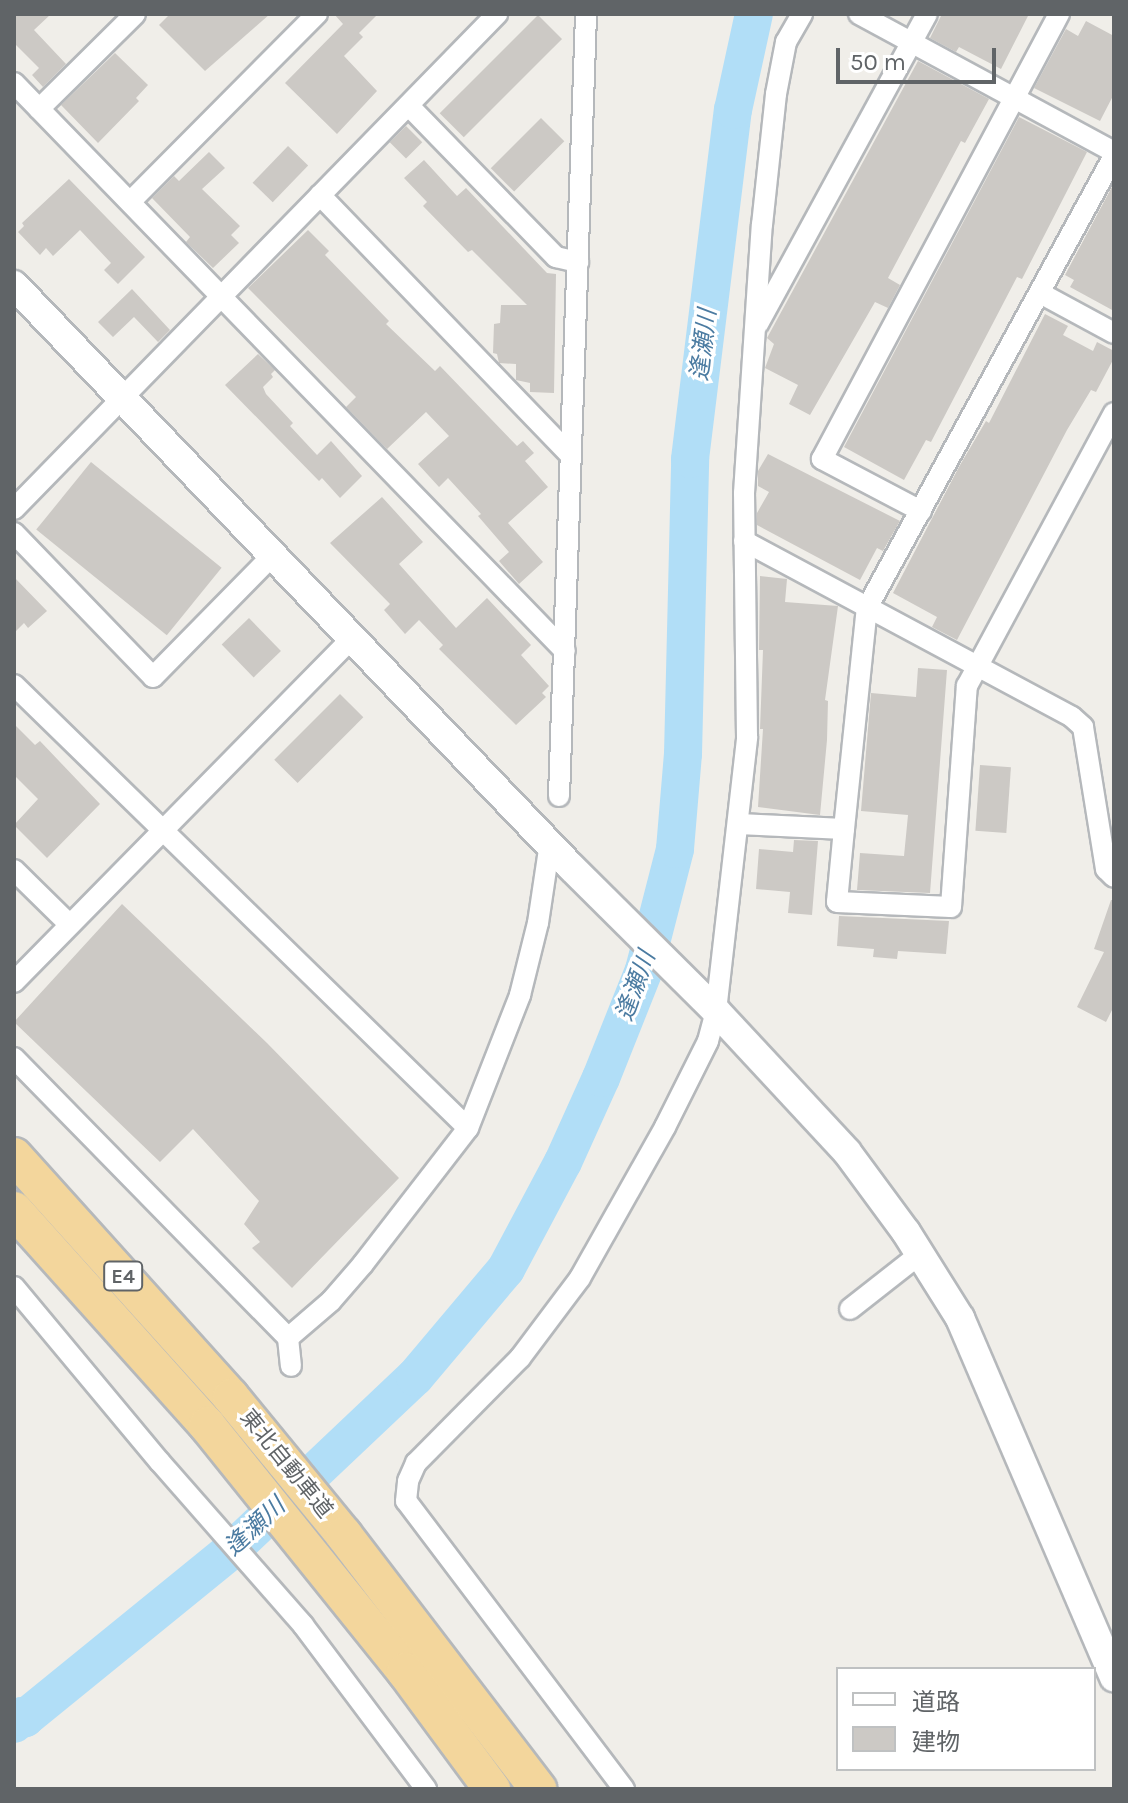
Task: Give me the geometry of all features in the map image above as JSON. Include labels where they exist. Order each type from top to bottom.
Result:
[{"type":"highway","name":"東北自動車道","points":[[14,1156],[231,1397],[344,1535],[538,1789]]},
{"type":"highway","name":"東北自動車道","points":[[14,1210],[207,1425],[319,1563],[492,1789]]},
{"type":"street","points":[[39,109],[135,14]]},
{"type":"street","points":[[131,201],[317,14]]},
{"type":"street","points":[[14,509],[497,14]]},
{"type":"street","points":[[624,1789],[406,1501],[408,1481],[416,1463],[520,1358],[580,1278],[665,1127],[708,1041],[710,1006],[739,824],[747,737],[744,541],[754,331],[776,94],[786,42],[802,14]]},
{"type":"street","points":[[859,14],[1114,154],[867,608],[837,902],[951,907],[967,686],[1114,413]]},
{"type":"street","points":[[754,331],[927,14]]},
{"type":"street","points":[[921,511],[822,459],[1059,14]]},
{"type":"street","points":[[559,796],[578,262],[582,15]]},
{"type":"street","points":[[14,83],[565,651]]},
{"type":"street","points":[[409,106],[556,257],[578,262]]},
{"type":"street","points":[[320,195],[569,454]]},
{"type":"street","points":[[14,285],[847,1152],[920,1254],[960,1318],[1108,1644],[1114,1677]]},
{"type":"street","points":[[1040,293],[1114,333]]},
{"type":"street","points":[[14,533],[153,677],[272,556]]},
{"type":"street","points":[[744,541],[1072,717],[1083,727],[1106,869],[1114,877]]},
{"type":"street","points":[[14,982],[352,638]]},
{"type":"street","points":[[14,685],[468,1128]]},
{"type":"street","points":[[739,824],[844,829]]},
{"type":"street","points":[[288,1338],[331,1301],[363,1264],[468,1128],[520,995],[538,923],[550,843]]},
{"type":"street","points":[[14,870],[70,925]]},
{"type":"street","points":[[14,1058],[288,1338],[291,1366]]},
{"type":"street","points":[[850,1309],[920,1254]]},
{"type":"street","points":[[14,1287],[160,1462],[303,1625],[426,1789]]},
{"type":"building","points":[[14,14],[51,14],[34,30],[66,64],[43,87],[32,75],[39,68],[14,43]]},
{"type":"building","points":[[170,14],[270,14],[205,71],[159,25]]},
{"type":"building","points":[[334,14],[378,14],[359,33],[363,37],[344,56],[377,91],[337,134],[285,83],[343,24]]},
{"type":"building","points":[[942,14],[1029,14],[1001,69],[959,47],[956,52],[930,38]]},
{"type":"building","points":[[538,15],[562,39],[464,137],[440,113]]},
{"type":"building","points":[[1086,21],[1114,36],[1114,94],[1100,121],[1034,88],[1066,29],[1078,36]]},
{"type":"building","points":[[115,53],[148,85],[136,98],[139,101],[98,143],[61,105]]},
{"type":"building","points":[[918,61],[989,99],[965,143],[961,141],[888,278],[900,285],[888,308],[875,302],[810,415],[789,404],[798,385],[765,368],[774,344],[767,338]]},
{"type":"building","points":[[1019,117],[1087,152],[1022,279],[1017,277],[931,442],[926,440],[904,480],[844,447]]},
{"type":"building","points":[[541,118],[564,141],[514,192],[491,168]]},
{"type":"building","points":[[406,126],[422,142],[406,159],[390,142]]},
{"type":"building","points":[[288,146],[308,165],[273,202],[253,183]]},
{"type":"building","points":[[209,152],[225,168],[202,189],[240,226],[231,235],[239,243],[213,268],[186,242],[190,237],[152,198],[174,176],[179,181]]},
{"type":"building","points":[[424,160],[457,196],[466,188],[547,273],[556,274],[554,393],[530,392],[530,383],[516,380],[516,364],[499,363],[497,354],[493,353],[494,324],[500,323],[501,305],[527,305],[423,206],[427,202],[404,178]]},
{"type":"building","points":[[69,179],[145,257],[118,284],[104,270],[111,263],[80,230],[53,256],[46,248],[40,255],[18,232],[24,226],[22,223]]},
{"type":"building","points":[[1114,183],[1114,311],[1070,287],[1074,280],[1065,275]]},
{"type":"building","points":[[308,230],[329,251],[325,255],[389,321],[386,324],[435,371],[440,366],[517,446],[523,441],[534,453],[525,461],[548,487],[508,523],[543,562],[519,584],[499,561],[509,552],[478,516],[481,514],[448,478],[439,487],[418,464],[449,436],[426,412],[387,449],[346,407],[356,397],[248,288]]},
{"type":"building","points":[[132,289],[170,330],[158,342],[134,317],[113,337],[98,322]]},
{"type":"building","points":[[1045,314],[1068,326],[1063,335],[1093,351],[1097,342],[1114,351],[1114,358],[1096,392],[1091,390],[1067,430],[957,640],[932,627],[937,617],[893,593],[960,465],[986,421],[989,423]]},
{"type":"building","points":[[258,354],[275,370],[271,374],[273,377],[263,387],[293,423],[290,426],[317,455],[331,441],[362,476],[340,498],[322,478],[319,481],[225,385]]},
{"type":"building","points":[[768,454],[900,521],[883,551],[877,548],[860,580],[757,525],[757,513],[769,492],[758,486],[758,471]]},
{"type":"building","points":[[91,462],[222,568],[167,635],[36,530]]},
{"type":"building","points":[[382,497],[423,542],[399,564],[456,628],[487,598],[531,645],[521,655],[549,686],[542,693],[546,697],[516,725],[439,649],[443,645],[419,620],[405,634],[384,610],[390,604],[330,543]]},
{"type":"building","points":[[760,576],[787,579],[785,602],[838,606],[825,700],[828,701],[827,740],[820,815],[758,807],[763,729],[760,729],[763,650],[759,650]]},
{"type":"building","points":[[14,577],[47,611],[28,628],[24,623],[14,633]]},
{"type":"building","points":[[249,618],[281,651],[254,677],[222,644]]},
{"type":"building","points":[[918,668],[947,670],[930,893],[857,890],[860,853],[904,856],[908,815],[861,811],[871,693],[916,697]]},
{"type":"building","points":[[340,694],[363,717],[298,783],[274,760]]},
{"type":"building","points":[[14,724],[35,745],[40,741],[100,804],[47,858],[14,825],[38,799],[14,775]]},
{"type":"building","points":[[980,765],[1011,767],[1006,833],[975,831]]},
{"type":"building","points":[[794,840],[818,841],[812,915],[788,913],[790,892],[756,889],[759,849],[793,852]]},
{"type":"building","points":[[1111,900],[1114,900],[1114,1006],[1106,1022],[1077,1007],[1104,952],[1094,949]]},
{"type":"building","points":[[122,904],[267,1043],[399,1178],[292,1288],[252,1248],[260,1242],[244,1224],[259,1201],[193,1129],[160,1162],[14,1022]]},
{"type":"building","points":[[839,916],[949,921],[946,954],[898,951],[897,959],[873,957],[874,949],[837,946]]},
{"type":"waterway","name":"逢瀬川","points":[[14,1724],[234,1548],[415,1377],[506,1269],[563,1162],[601,1078],[644,970],[675,849],[683,754],[690,459],[733,110],[754,14]]}]
